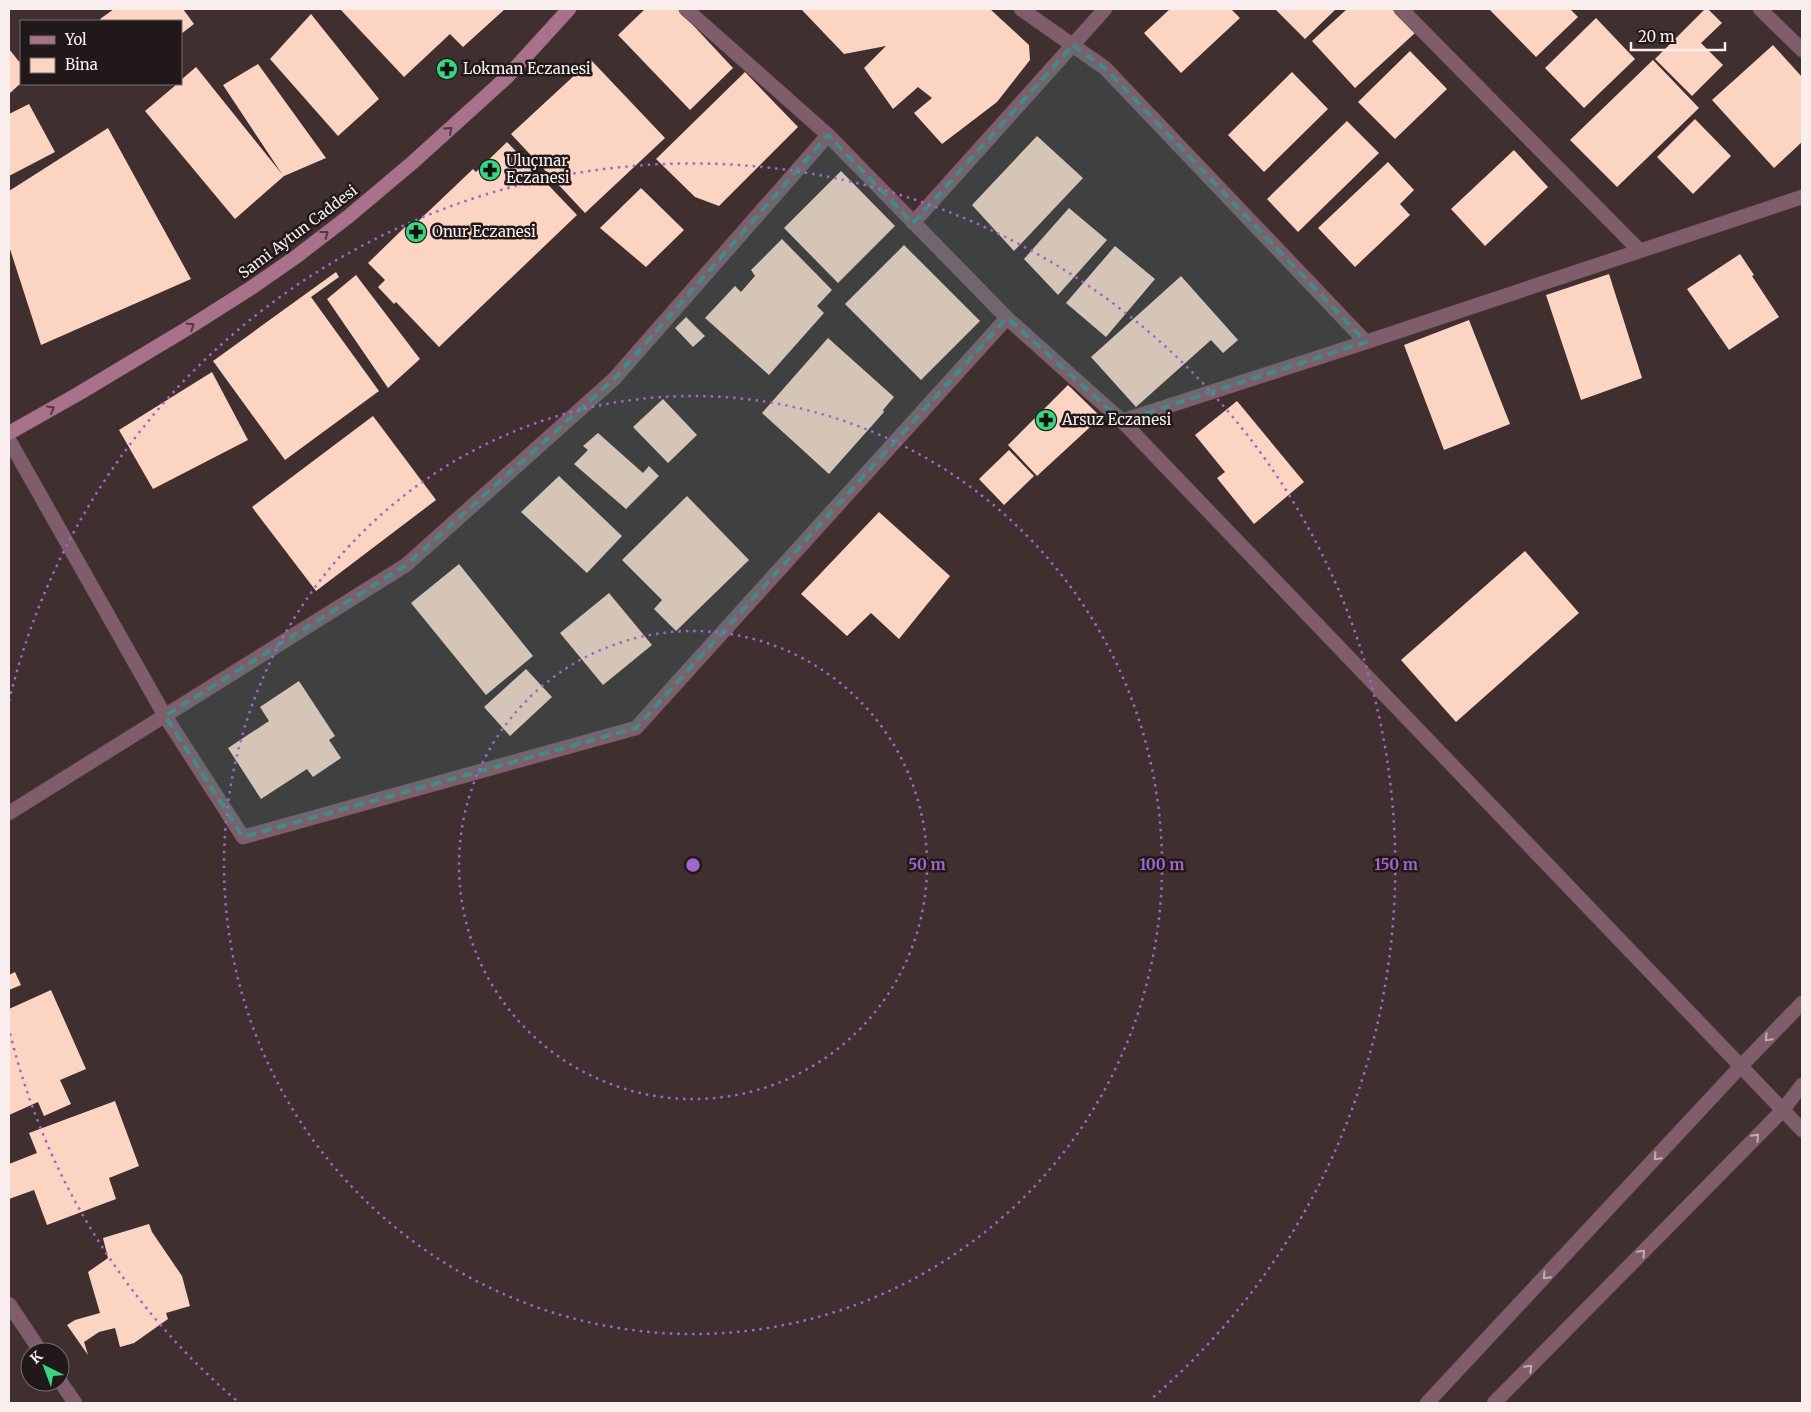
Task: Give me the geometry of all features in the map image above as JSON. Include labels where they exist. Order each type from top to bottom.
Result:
[{"type":"main road","name":"Sami Aytun Caddesi","points":[[9,433],[188,328],[252,288],[297,256],[349,216],[412,163],[507,77],[569,9]]},
{"type":"street","points":[[686,9],[828,135],[1007,318],[1122,421],[1802,1130]]},
{"type":"street","points":[[1021,9],[1105,68],[1366,342]]},
{"type":"street","points":[[913,223],[1105,9]]},
{"type":"street","points":[[1401,9],[1640,251]]},
{"type":"street","points":[[1760,9],[1802,50]]},
{"type":"street","points":[[9,813],[406,564],[614,379],[828,135]]},
{"type":"street","points":[[1122,421],[1802,197]]},
{"type":"street","points":[[9,440],[165,716],[243,837],[636,728],[1007,318]]},
{"type":"street","points":[[1427,1403],[1802,1003]]},
{"type":"street","points":[[1494,1403],[1783,1110],[1802,1086]]},
{"type":"street","points":[[9,1304],[34,1342]]},
{"type":"street","points":[[68,1392],[75,1403]]},
{"type":"highlighted area","points":[[1073,45],[1105,68],[1366,342],[1122,421],[1007,318],[636,728],[243,837],[165,716],[406,565],[614,379],[828,135],[913,223]]},
{"type":"building","points":[[114,9],[183,9],[194,24],[182,33],[182,20],[100,19]]},
{"type":"building","points":[[340,9],[505,9],[463,47],[450,34],[404,77]]},
{"type":"building","points":[[645,9],[678,9],[733,68],[690,110],[618,35]]},
{"type":"building","points":[[801,9],[990,9],[1029,45],[1030,60],[997,102],[942,144],[914,113],[932,98],[918,87],[893,109],[864,68],[886,46],[844,54]]},
{"type":"building","points":[[1170,9],[1231,9],[1240,18],[1181,73],[1144,33]]},
{"type":"building","points":[[1275,9],[1336,9],[1305,39]]},
{"type":"building","points":[[1347,9],[1392,9],[1415,33],[1355,88],[1312,41]]},
{"type":"building","points":[[1489,9],[1570,9],[1578,17],[1536,57]]},
{"type":"building","points":[[1705,9],[1708,9],[1722,23],[1701,43],[1723,65],[1692,96],[1655,59]]},
{"type":"building","points":[[311,14],[379,99],[338,136],[270,59]]},
{"type":"building","points":[[1596,18],[1635,59],[1584,108],[1545,68]]},
{"type":"building","points":[[1773,45],[1802,77],[1802,142],[1774,168],[1712,100]]},
{"type":"building","points":[[9,49],[20,63],[20,84],[9,94]]},
{"type":"building","points":[[1410,51],[1447,89],[1395,139],[1358,102]]},
{"type":"building","points":[[591,60],[665,138],[585,213],[511,134]]},
{"type":"building","points":[[1653,60],[1699,108],[1617,187],[1570,140]]},
{"type":"building","points":[[258,64],[326,158],[284,176],[235,219],[145,111],[176,85],[182,85],[182,79],[196,67],[282,174],[223,85]]},
{"type":"building","points":[[745,72],[798,127],[719,206],[695,197],[656,159]]},
{"type":"building","points":[[1292,72],[1328,109],[1264,172],[1228,135]]},
{"type":"building","points":[[29,104],[55,152],[9,176],[9,114]]},
{"type":"building","points":[[1695,119],[1731,156],[1693,194],[1657,157]]},
{"type":"building","points":[[1347,121],[1379,153],[1298,232],[1267,199]]},
{"type":"building","points":[[108,128],[191,279],[41,345],[9,246],[9,191]]},
{"type":"building","points":[[1037,136],[1083,178],[1014,251],[972,205]]},
{"type":"building","points":[[507,142],[577,215],[439,347],[396,302],[394,304],[378,287],[385,280],[368,263],[405,227],[409,230],[473,169],[476,172]]},
{"type":"building","points":[[1514,150],[1548,187],[1485,246],[1451,209]]},
{"type":"building","points":[[1388,162],[1414,190],[1400,204],[1410,215],[1355,267],[1318,228]]},
{"type":"building","points":[[841,171],[895,226],[838,283],[784,228]]},
{"type":"building","points":[[641,188],[684,230],[646,267],[600,228]]},
{"type":"building","points":[[1069,208],[1107,240],[1058,295],[1024,259]]},
{"type":"building","points":[[782,239],[832,290],[817,306],[824,313],[769,375],[705,318],[735,286],[741,292],[755,276],[751,270]]},
{"type":"building","points":[[904,245],[980,321],[921,380],[845,304]]},
{"type":"building","points":[[1115,246],[1155,279],[1106,337],[1066,303]]},
{"type":"building","points":[[1740,254],[1779,317],[1729,350],[1687,289]]},
{"type":"building","points":[[336,272],[339,277],[311,297],[379,391],[285,460],[213,361]]},
{"type":"building","points":[[1609,274],[1642,378],[1581,400],[1546,295]]},
{"type":"building","points":[[356,275],[420,359],[388,388],[327,299]]},
{"type":"building","points":[[1181,276],[1238,340],[1223,353],[1211,340],[1136,407],[1091,357]]},
{"type":"building","points":[[686,317],[705,336],[693,347],[675,328]]},
{"type":"building","points":[[1469,320],[1510,424],[1444,450],[1404,345]]},
{"type":"building","points":[[828,338],[894,397],[883,410],[884,412],[829,474],[762,413]]},
{"type":"building","points":[[212,372],[248,440],[153,489],[119,430]]},
{"type":"building","points":[[1068,385],[1101,417],[1037,476],[1008,445]]},
{"type":"building","points":[[663,399],[697,435],[668,463],[633,427]]},
{"type":"building","points":[[1237,401],[1304,482],[1254,524],[1217,478],[1225,472],[1195,435]]},
{"type":"building","points":[[373,416],[436,500],[316,591],[252,507]]},
{"type":"building","points":[[598,433],[643,473],[649,466],[659,476],[626,509],[574,464],[588,450],[583,446]]},
{"type":"building","points":[[1009,450],[1034,476],[1004,505],[979,479]]},
{"type":"building","points":[[559,476],[622,536],[587,573],[521,512]]},
{"type":"building","points":[[687,496],[749,560],[676,631],[654,609],[662,600],[622,560]]},
{"type":"building","points":[[879,512],[950,576],[899,639],[871,613],[847,636],[801,594]]},
{"type":"building","points":[[1525,551],[1579,613],[1456,722],[1401,660]]},
{"type":"building","points":[[459,564],[533,656],[486,695],[411,603]]},
{"type":"building","points":[[609,593],[652,645],[603,685],[560,633]]},
{"type":"building","points":[[526,669],[552,697],[510,736],[484,707]]},
{"type":"building","points":[[299,681],[335,736],[329,740],[341,758],[313,777],[307,769],[261,799],[228,748],[269,721],[260,707]]},
{"type":"building","points":[[15,972],[21,985],[9,990],[9,975]]},
{"type":"building","points":[[51,990],[86,1069],[60,1080],[71,1104],[44,1116],[38,1102],[9,1115],[9,1009]]},
{"type":"building","points":[[115,1101],[139,1166],[109,1178],[116,1199],[47,1225],[34,1190],[9,1199],[9,1164],[37,1153],[29,1133]]},
{"type":"building","points":[[149,1224],[152,1232],[182,1276],[190,1306],[166,1313],[168,1319],[134,1343],[120,1347],[115,1328],[99,1332],[84,1342],[88,1355],[67,1325],[75,1320],[100,1313],[88,1272],[108,1258],[103,1238]]},
{"type":"place","name":"Lokman Eczanesi","points":[[447,69]]},
{"type":"place","name":"Uluçınar Eczanesi","points":[[490,170]]},
{"type":"place","name":"Onur Eczanesi","points":[[416,232]]},
{"type":"place","name":"Arsuz Eczanesi","points":[[1046,420]]}]
